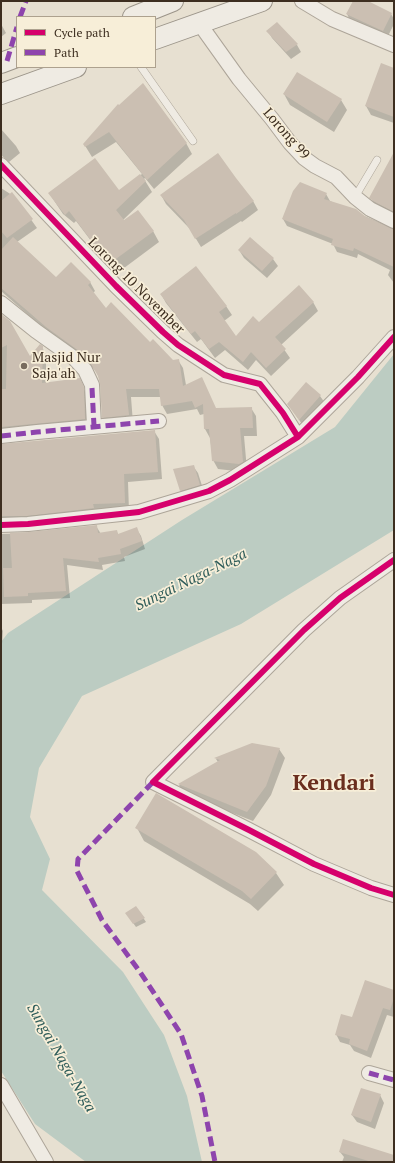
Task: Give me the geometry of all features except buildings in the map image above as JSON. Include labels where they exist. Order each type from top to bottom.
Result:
[{"type":"main road","points":[[136,16],[173,1]]},
{"type":"main road","points":[[156,39],[262,1]]},
{"type":"main road","points":[[1,63],[16,57]]},
{"type":"main road","points":[[1,94],[38,73],[70,68]]},
{"type":"street","points":[[302,1],[332,19],[394,45]]},
{"type":"street","name":"Lorong 99","points":[[199,23],[239,80],[304,158],[315,166],[336,177],[355,197],[370,209],[394,221]]},
{"type":"street","name":"Lorong 10 November","points":[[1,165],[116,286],[163,332],[178,345],[224,375],[260,384],[279,408],[298,437]]},
{"type":"street","points":[[1,303],[36,331],[74,358],[85,370],[92,385],[94,426]]},
{"type":"street","points":[[1,525],[28,524],[139,512],[209,491],[230,480],[298,437],[358,377],[394,337]]},
{"type":"street","points":[[1,436],[159,421]]},
{"type":"street","points":[[394,560],[340,598],[304,630],[153,782],[314,864],[371,888],[394,895]]},
{"type":"street","points":[[369,1073],[394,1080]]},
{"type":"street","points":[[1,1085],[46,1162]]},
{"type":"lane","points":[[142,68],[194,141]]},
{"type":"lane","points":[[355,197],[377,160]]},
{"type":"water","name":"Sungai Naga-Naga","points":[[394,354],[394,530],[241,624],[82,696],[39,768],[30,817],[50,859],[42,890],[123,972],[164,1035],[187,1096],[202,1162],[86,1162],[35,1124],[1,1071],[1,642],[8,633],[182,520],[335,427]]},
{"type":"marked path","points":[[20,16],[26,1]]},
{"type":"marked path","points":[[7,61],[16,30]]},
{"type":"marked path","points":[[92,388],[94,426]]},
{"type":"marked path","points":[[1,436],[159,421]]},
{"type":"marked path","points":[[153,782],[78,859],[77,871],[102,920],[140,972],[181,1034],[202,1096],[215,1162]]},
{"type":"marked path","points":[[369,1073],[394,1080]]},
{"type":"cycle path","points":[[1,165],[116,286],[163,332],[178,345],[224,375],[260,384],[283,413],[298,437]]},
{"type":"cycle path","points":[[1,525],[28,524],[139,512],[209,491],[230,480],[298,437],[358,377],[394,337]]},
{"type":"cycle path","points":[[394,560],[340,598],[304,630],[153,782],[314,864],[371,888],[394,895]]},
{"type":"place","name":"Masjid Nur Saja'ah","points":[[24,366]]},
{"type":"district","name":"Kendari","points":[[334,784]]}]
